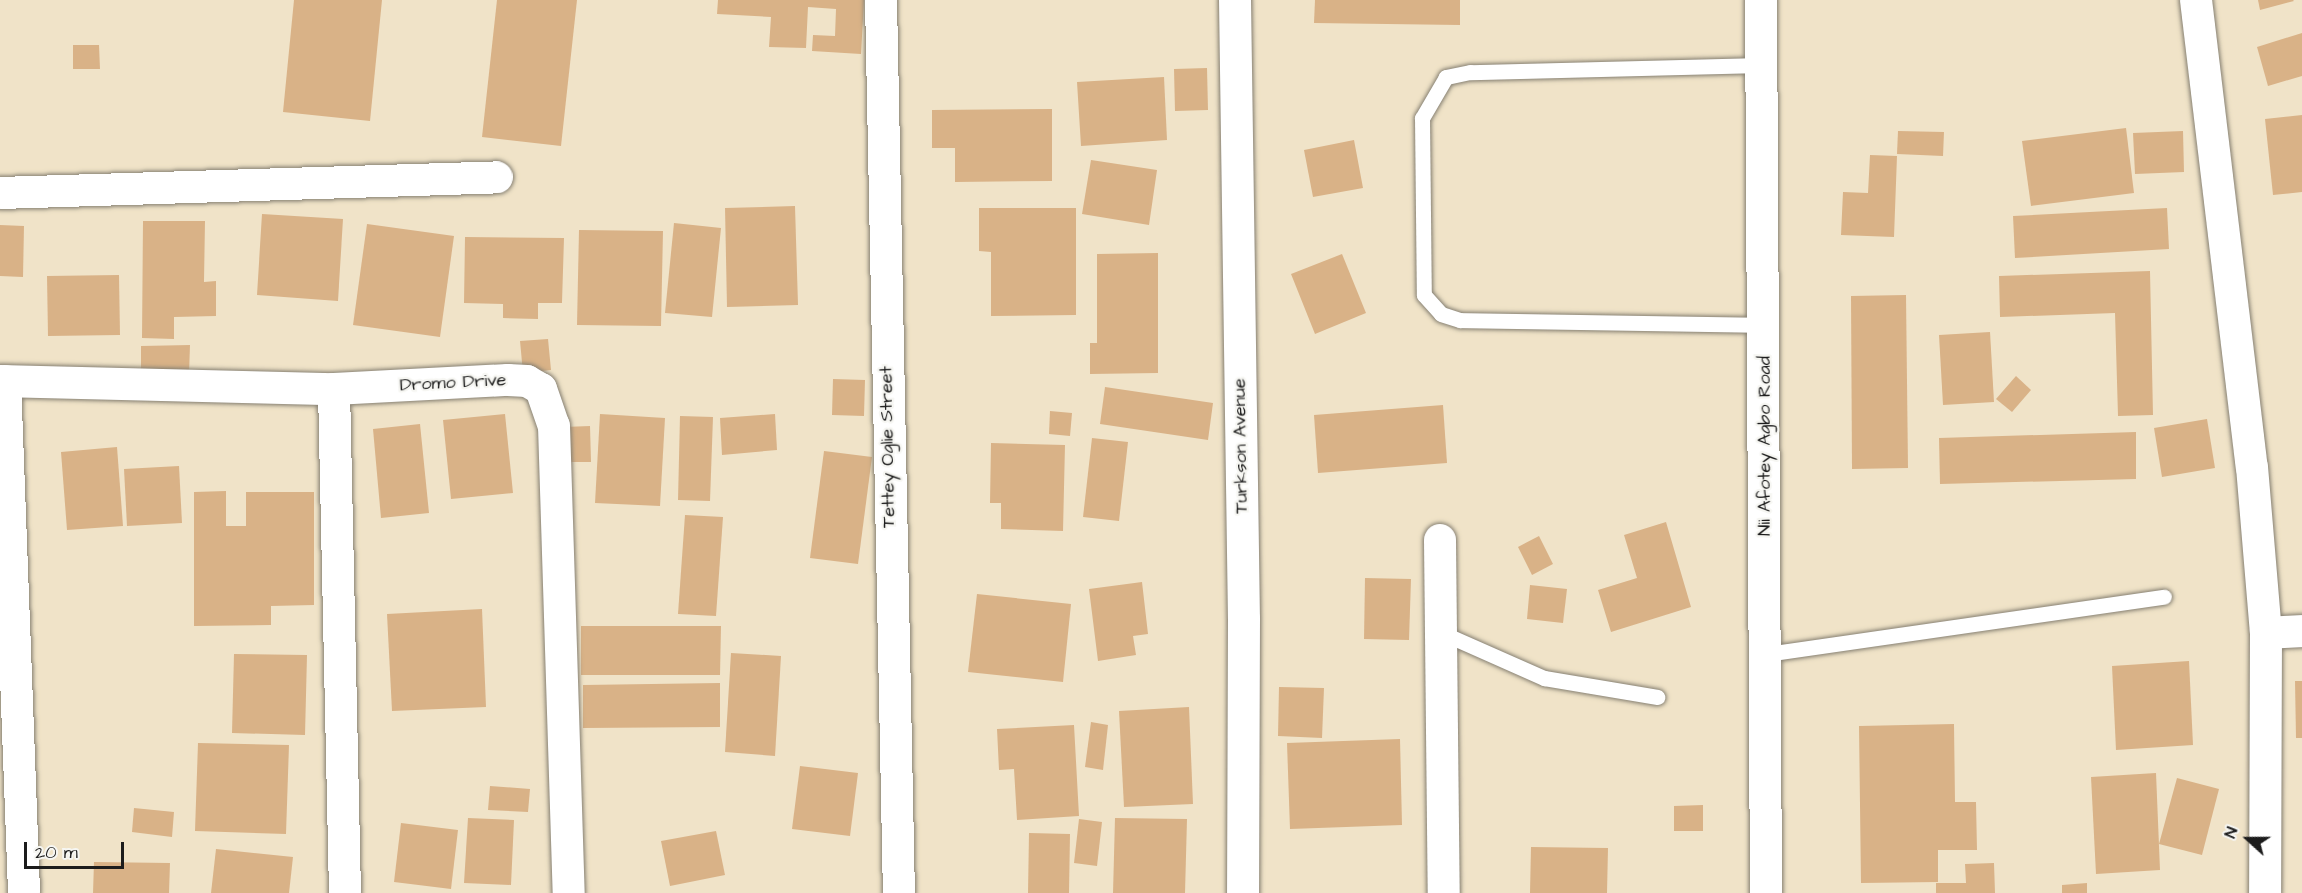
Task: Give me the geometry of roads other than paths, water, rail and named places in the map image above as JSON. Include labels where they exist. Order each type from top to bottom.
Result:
[{"type":"street","name":"Tettey Oglie Street","points":[[881,0],[899,893]]},
{"type":"street","name":"Turkson Avenue","points":[[1235,0],[1244,619],[1243,893]]},
{"type":"street","name":"Nii Afotey Agbo Road","points":[[1761,0],[1766,893]]},
{"type":"street","points":[[2196,0],[2252,467],[2266,633],[2265,893]]},
{"type":"street","points":[[0,193],[497,177]]},
{"type":"street","name":"Dromo Drive","points":[[2,381],[334,389],[508,380],[527,381],[541,389],[550,404],[554,426],[569,893]]},
{"type":"street","points":[[2,381],[24,893]]},
{"type":"street","points":[[334,389],[345,893]]},
{"type":"street","points":[[1440,540],[1444,893]]},
{"type":"street","points":[[2266,633],[2302,631]]},
{"type":"lane","points":[[1762,65],[1470,72],[1446,77],[1422,118],[1424,296],[1441,314],[1460,320],[1764,325]]},
{"type":"lane","points":[[1766,654],[2164,597]]},
{"type":"lane","points":[[1440,632],[1544,678],[1657,697]]}]
